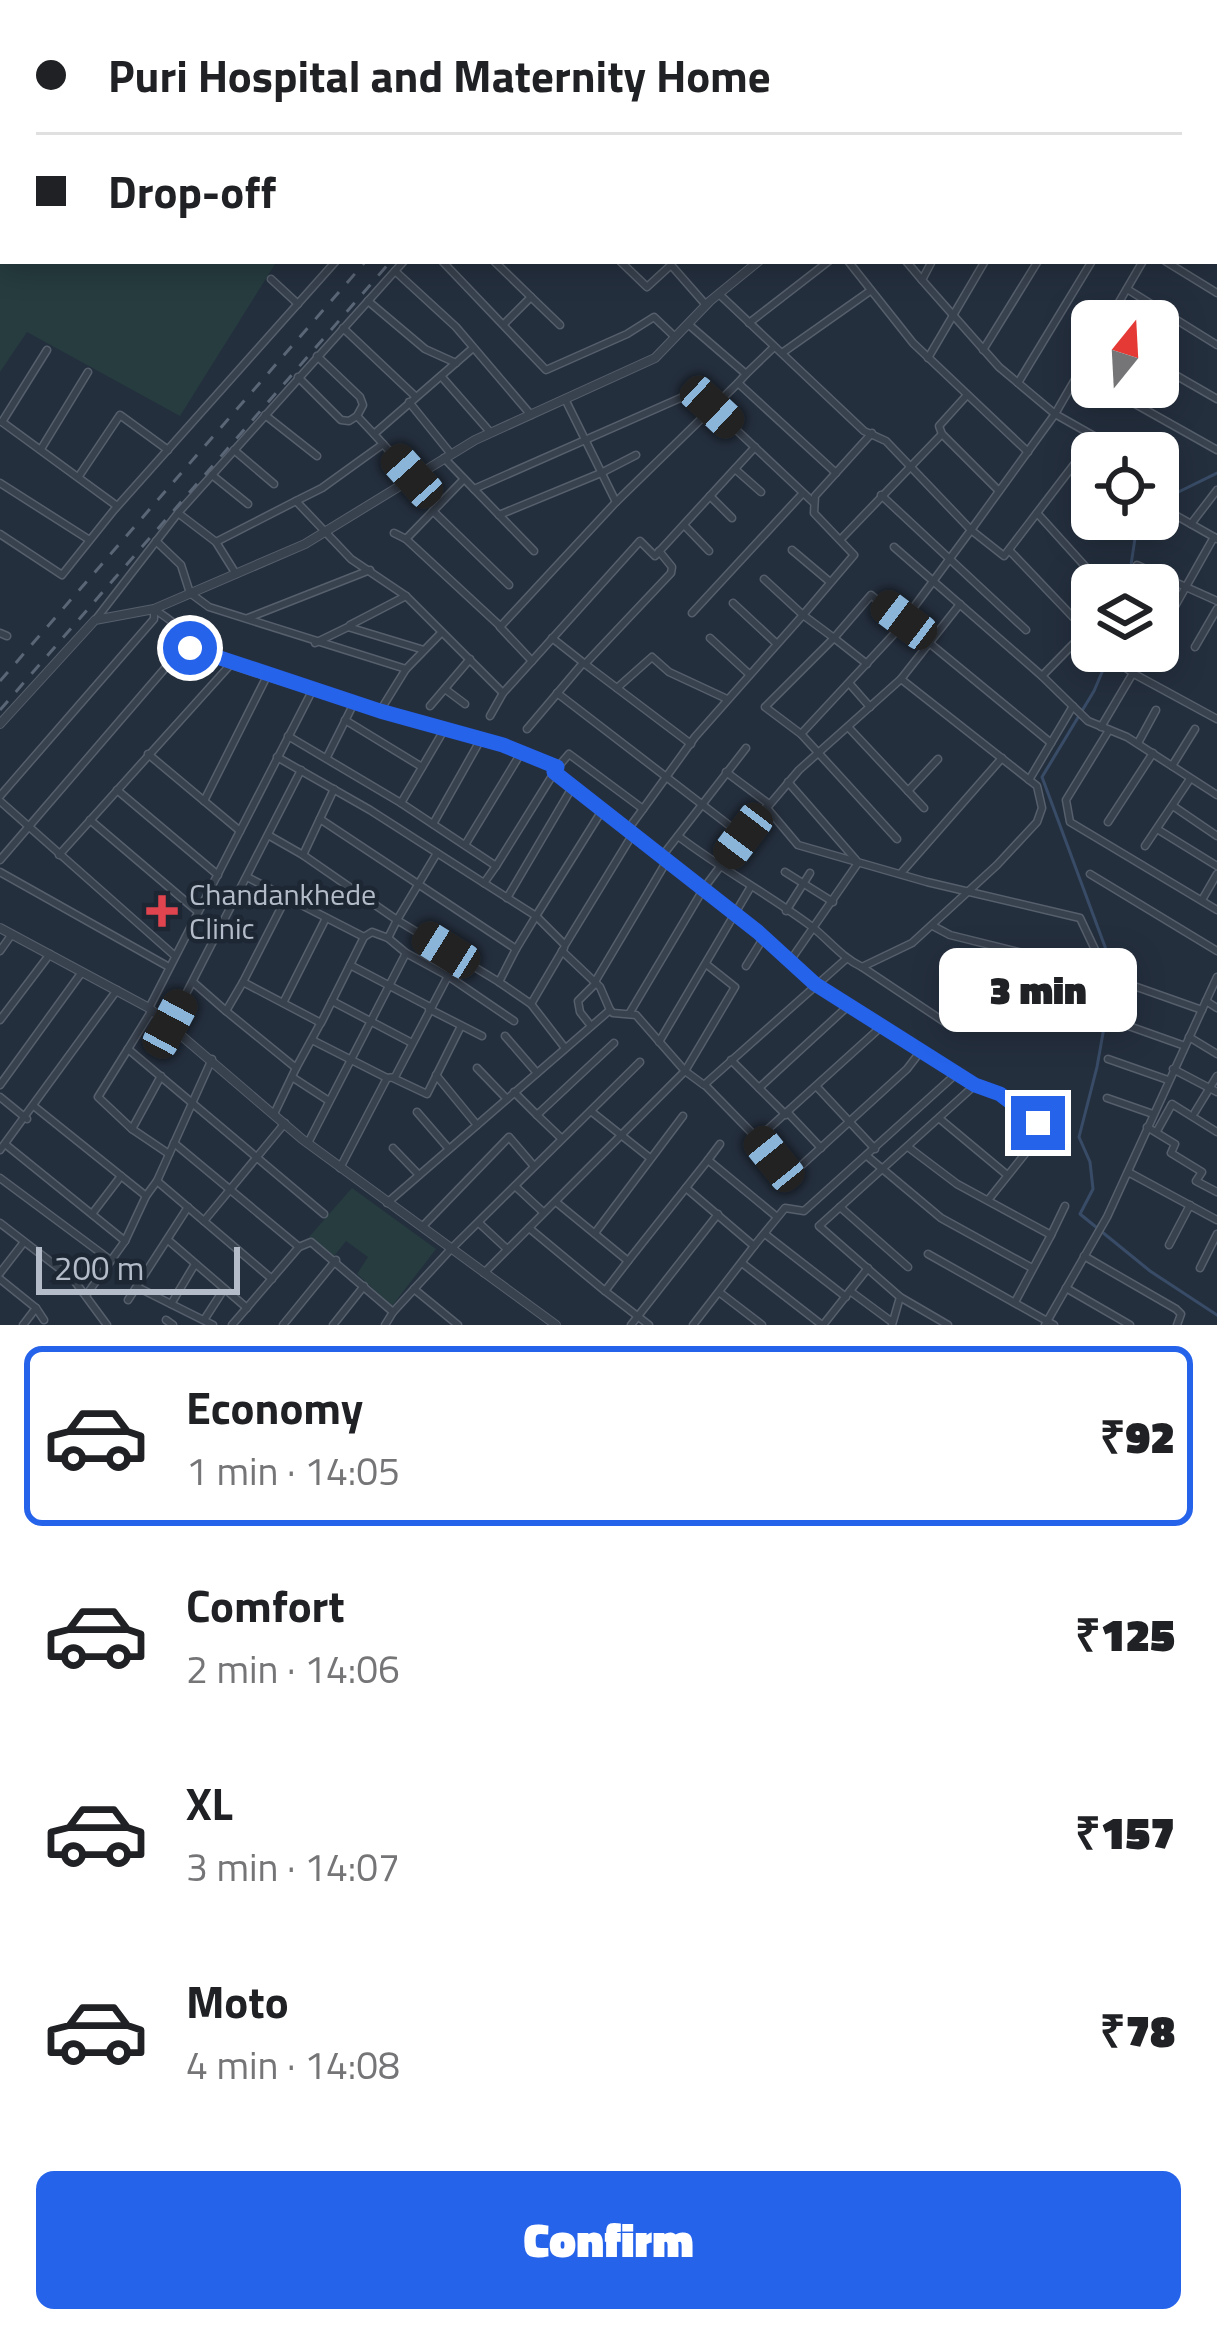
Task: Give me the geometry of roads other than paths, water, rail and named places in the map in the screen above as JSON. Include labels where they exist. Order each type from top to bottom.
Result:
[{"type":"street","points":[[0,534],[62,575],[117,506],[333,264]]},
{"type":"street","points":[[0,724],[95,620],[178,513],[402,264]]},
{"type":"street","points":[[445,264],[546,370],[654,317],[675,337]]},
{"type":"street","points":[[497,264],[560,325]]},
{"type":"street","points":[[623,264],[647,287],[668,264]]},
{"type":"street","points":[[672,264],[706,305]]},
{"type":"street","points":[[95,620],[154,609],[324,534],[412,476],[491,433],[655,358],[706,305],[755,264]]},
{"type":"street","points":[[749,323],[825,264]]},
{"type":"street","points":[[850,264],[928,358],[1028,452]]},
{"type":"street","points":[[909,264],[1018,383],[1055,414],[1088,432]]},
{"type":"street","points":[[922,280],[930,264]]},
{"type":"street","points":[[928,358],[983,264]]},
{"type":"street","points":[[983,350],[1036,264]]},
{"type":"street","points":[[1018,383],[1090,264]]},
{"type":"street","points":[[1120,300],[1141,264]]},
{"type":"street","points":[[1170,264],[1217,292]]},
{"type":"street","points":[[395,272],[474,347],[531,415]]},
{"type":"street","points":[[271,279],[298,304]]},
{"type":"street","points":[[1126,290],[1217,345]]},
{"type":"street","points":[[782,353],[870,291]]},
{"type":"street","points":[[718,294],[864,430],[880,435],[971,530],[1004,556],[1071,468]]},
{"type":"street","points":[[504,324],[531,297]]},
{"type":"street","points":[[368,301],[425,350],[456,363]]},
{"type":"street","points":[[688,324],[746,374]]},
{"type":"street","points":[[343,328],[412,400],[464,479],[535,551]]},
{"type":"street","points":[[500,627],[616,502],[774,346]]},
{"type":"street","points":[[374,434],[474,347]]},
{"type":"street","points":[[47,350],[1,423],[117,506]]},
{"type":"street","points":[[298,377],[341,420],[357,416],[363,405],[360,397],[317,356]]},
{"type":"street","points":[[41,449],[88,372]]},
{"type":"street","points":[[441,376],[491,433]]},
{"type":"street","points":[[1179,377],[1217,399]]},
{"type":"street","points":[[738,383],[836,473]]},
{"type":"street","points":[[801,734],[904,620],[1071,386]]},
{"type":"street","points":[[474,489],[694,392]]},
{"type":"street","points":[[967,395],[939,426],[999,491]]},
{"type":"street","points":[[565,399],[616,502]]},
{"type":"street","points":[[531,1004],[643,809],[728,698],[854,555],[814,513],[813,502],[712,407]]},
{"type":"street","points":[[1142,408],[1217,450]]},
{"type":"street","points":[[79,476],[119,415],[169,450]]},
{"type":"street","points":[[265,415],[317,456]]},
{"type":"street","points":[[357,416],[412,476]]},
{"type":"street","points":[[813,502],[872,433]]},
{"type":"street","points":[[842,538],[943,434]]},
{"type":"street","points":[[216,542],[322,488],[382,444]]},
{"type":"street","points":[[490,716],[503,693],[640,541],[655,556],[754,447]]},
{"type":"street","points":[[234,450],[274,484]]},
{"type":"street","points":[[499,515],[636,455]]},
{"type":"street","points":[[735,469],[760,492]]},
{"type":"street","points":[[212,475],[248,504]]},
{"type":"street","points":[[406,538],[464,479]]},
{"type":"street","points":[[0,484],[89,539]]},
{"type":"street","points":[[1191,524],[1217,490]]},
{"type":"street","points":[[692,613],[803,493]]},
{"type":"street","points":[[880,495],[1026,630]]},
{"type":"street","points":[[710,496],[732,518]]},
{"type":"street","points":[[296,502],[351,559],[406,596],[503,693]]},
{"type":"street","points":[[433,511],[508,585]]},
{"type":"street","points":[[178,513],[216,542],[236,574]]},
{"type":"street","points":[[1037,513],[1083,564]]},
{"type":"street","points":[[1179,517],[1215,538],[1179,601]]},
{"type":"street","points":[[684,525],[709,551]]},
{"type":"street","points":[[394,533],[406,538],[532,661]]},
{"type":"street","points":[[156,542],[181,565],[190,593],[209,607],[406,669]]},
{"type":"street","points":[[894,547],[1088,721],[1138,743],[1217,795]]},
{"type":"street","points":[[792,550],[830,583]]},
{"type":"street","points":[[1009,550],[1071,614]]},
{"type":"street","points":[[527,728],[671,573],[672,567],[659,551]]},
{"type":"street","points":[[245,619],[371,570]]},
{"type":"street","points":[[764,579],[867,664]]},
{"type":"street","points":[[1179,582],[1217,605],[1196,647]]},
{"type":"street","points":[[897,838],[801,734],[765,707],[871,595],[1051,743]]},
{"type":"street","points":[[315,643],[406,596]]},
{"type":"street","points":[[733,602],[777,644]]},
{"type":"street","points":[[628,1014],[704,888],[767,806],[901,679],[960,604]]},
{"type":"street","points":[[0,860],[185,645],[178,626],[154,609]]},
{"type":"street","points":[[154,609],[154,619],[0,798],[175,956]]},
{"type":"street","points":[[348,626],[424,650]]},
{"type":"street","points":[[380,711],[406,669],[442,632]]},
{"type":"street","points":[[553,638],[691,744]]},
{"type":"street","points":[[710,638],[749,674]]},
{"type":"street","points":[[185,645],[267,676],[521,752],[555,770],[764,937],[815,984],[975,1085],[1000,1094],[1041,1128],[1040,1136],[989,1199]]},
{"type":"street","points":[[1042,676],[1071,651]]},
{"type":"street","points":[[617,688],[652,657],[669,673],[728,698]]},
{"type":"street","points":[[430,706],[470,659]]},
{"type":"street","points":[[59,855],[231,664]]},
{"type":"street","points":[[1217,718],[1133,673],[1066,800],[1070,822],[1217,910]]},
{"type":"street","points":[[204,801],[267,676]]},
{"type":"street","points":[[862,968],[912,944],[933,926],[1036,822],[1042,805],[1036,786],[901,679]]},
{"type":"street","points":[[848,683],[870,707]]},
{"type":"street","points":[[169,1154],[132,1129],[98,1097],[151,1009],[313,689]]},
{"type":"street","points":[[445,689],[465,704]]},
{"type":"street","points":[[557,693],[743,836]]},
{"type":"street","points":[[327,757],[354,703]]},
{"type":"street","points":[[1029,780],[1075,707]]},
{"type":"street","points":[[1138,743],[1156,710]]},
{"type":"street","points":[[346,720],[422,767]]},
{"type":"street","points":[[849,728],[924,808]]},
{"type":"street","points":[[401,802],[444,729]]},
{"type":"street","points":[[1172,766],[1195,729]]},
{"type":"street","points":[[288,736],[401,802],[496,866]]},
{"type":"street","points":[[433,824],[481,739]]},
{"type":"street","points":[[591,1026],[578,1001],[595,982],[678,836],[746,748]]},
{"type":"street","points":[[465,845],[521,752]]},
{"type":"street","points":[[1108,822],[1153,753]]},
{"type":"street","points":[[148,754],[240,831]]},
{"type":"street","points":[[484,884],[569,754],[643,809]]},
{"type":"street","points":[[277,757],[536,916],[595,982],[610,1010],[636,1015],[792,1174],[920,1052]]},
{"type":"street","points":[[901,874],[1002,758]]},
{"type":"street","points":[[908,791],[938,759]]},
{"type":"street","points":[[170,1024],[301,770]]},
{"type":"street","points":[[726,772],[767,806],[798,845],[1080,918],[1098,956],[1097,974]]},
{"type":"street","points":[[1145,846],[1190,778]]},
{"type":"street","points":[[788,782],[858,863]]},
{"type":"street","points":[[507,898],[573,786]]},
{"type":"street","points":[[303,855],[334,789]]},
{"type":"street","points":[[117,790],[218,875]]},
{"type":"street","points":[[1173,806],[1217,836]]},
{"type":"street","points":[[499,982],[603,808]]},
{"type":"street","points":[[320,819],[516,950]]},
{"type":"street","points":[[90,820],[199,912]]},
{"type":"street","points":[[1157,829],[1217,870],[1202,900]]},
{"type":"street","points":[[268,835],[531,1004],[565,1048]]},
{"type":"street","points":[[678,836],[814,928],[846,959],[950,1025]]},
{"type":"street","points":[[388,938],[437,853]]},
{"type":"street","points":[[790,962],[858,863]]},
{"type":"street","points":[[0,872],[170,968]]},
{"type":"street","points":[[785,872],[833,902]]},
{"type":"street","points":[[786,911],[810,873]]},
{"type":"street","points":[[1090,874],[1217,951]]},
{"type":"street","points":[[247,878],[364,937]]},
{"type":"street","points":[[658,1042],[750,888]]},
{"type":"street","points":[[226,1011],[286,898]]},
{"type":"street","points":[[284,1002],[326,918]]},
{"type":"street","points":[[933,926],[1217,1008]]},
{"type":"street","points":[[0,928],[151,1009],[340,1168],[556,1325]]},
{"type":"street","points":[[274,1114],[364,937],[372,932],[514,1021]]},
{"type":"street","points":[[0,952],[12,934]]},
{"type":"street","points":[[746,966],[764,937]]},
{"type":"street","points":[[308,1143],[406,953]]},
{"type":"street","points":[[0,1020],[50,954]]},
{"type":"street","points":[[340,1168],[460,959]]},
{"type":"street","points":[[704,1084],[846,959]]},
{"type":"street","points":[[484,1273],[686,1071],[735,987],[706,964]]},
{"type":"street","points":[[350,965],[482,1036]]},
{"type":"street","points":[[0,1085],[82,972]]},
{"type":"street","points":[[928,1254],[1049,1324],[1128,1172],[1217,977]]},
{"type":"street","points":[[193,982],[296,1068]]},
{"type":"street","points":[[243,982],[321,1023]]},
{"type":"street","points":[[117,990],[2,1147],[125,1240]]},
{"type":"street","points":[[332,1001],[412,1043]]},
{"type":"street","points":[[759,1088],[847,1006]]},
{"type":"street","points":[[387,1203],[610,1010]]},
{"type":"street","points":[[1109,1019],[1185,1046]]},
{"type":"street","points":[[311,1040],[424,1094],[461,1026]]},
{"type":"street","points":[[757,1139],[882,1026]]},
{"type":"street","points":[[505,1036],[536,1073]]},
{"type":"street","points":[[1189,1037],[1217,1054]]},
{"type":"street","points":[[536,1115],[614,1043]]},
{"type":"street","points":[[128,1049],[324,1214]]},
{"type":"street","points":[[87,1294],[125,1240],[157,1181],[212,1059]]},
{"type":"street","points":[[1108,1059],[1168,1080]]},
{"type":"street","points":[[731,1060],[820,1148]]},
{"type":"street","points":[[385,1325],[449,1250],[640,1062]]},
{"type":"street","points":[[477,1068],[561,1138]]},
{"type":"street","points":[[1173,1069],[1213,1089]]},
{"type":"street","points":[[696,1324],[785,1208],[804,1211],[956,1073]]},
{"type":"street","points":[[436,1075],[477,1125]]},
{"type":"street","points":[[132,1129],[161,1076]]},
{"type":"street","points":[[1195,1112],[1217,1076]]},
{"type":"street","points":[[292,1077],[329,1101]]},
{"type":"street","points":[[948,1325],[900,1298],[819,1226],[975,1085]]},
{"type":"street","points":[[817,1087],[875,1149]]},
{"type":"street","points":[[0,1097],[26,1119]]},
{"type":"street","points":[[1107,1098],[1153,1114]]},
{"type":"street","points":[[1157,1131],[1172,1104],[1217,1132]]},
{"type":"street","points":[[34,1107],[146,1196]]},
{"type":"street","points":[[590,1111],[650,1158]]},
{"type":"street","points":[[417,1112],[449,1149]]},
{"type":"street","points":[[595,1233],[683,1116]]},
{"type":"street","points":[[940,1119],[1007,1175]]},
{"type":"street","points":[[204,1221],[285,1124]]},
{"type":"street","points":[[1147,1127],[1175,1144],[1171,1153],[1202,1172],[1196,1181],[1217,1192]]},
{"type":"street","points":[[421,1228],[508,1137],[534,1166]]},
{"type":"street","points":[[174,1143],[299,1247]]},
{"type":"street","points":[[605,1291],[721,1144]]},
{"type":"street","points":[[908,1147],[957,1184],[1051,1235]]},
{"type":"street","points":[[393,1148],[419,1175]]},
{"type":"street","points":[[867,1156],[941,1218],[1033,1269]]},
{"type":"street","points":[[708,1160],[777,1217]]},
{"type":"street","points":[[1128,1172],[1217,1220]]},
{"type":"street","points":[[92,1214],[121,1176]]},
{"type":"street","points":[[0,1178],[109,1259]]},
{"type":"street","points":[[157,1181],[272,1279]]},
{"type":"street","points":[[515,1186],[544,1214]]},
{"type":"street","points":[[686,1188],[754,1246]]},
{"type":"street","points":[[556,1202],[628,1261]]},
{"type":"street","points":[[1168,1245],[1190,1205]]},
{"type":"street","points":[[1015,1302],[1065,1206]]},
{"type":"street","points":[[128,1300],[188,1207]]},
{"type":"street","points":[[840,1207],[908,1267]]},
{"type":"street","points":[[632,1325],[718,1214]]},
{"type":"street","points":[[0,1223],[87,1294],[107,1325]]},
{"type":"street","points":[[479,1223],[508,1250]]},
{"type":"street","points":[[529,1228],[649,1325]]},
{"type":"street","points":[[765,1234],[892,1324],[900,1298]]},
{"type":"street","points":[[1201,1268],[1217,1234]]},
{"type":"street","points":[[168,1240],[248,1308]]},
{"type":"street","points":[[24,1242],[0,1278],[44,1320]]},
{"type":"street","points":[[232,1325],[299,1247],[311,1242],[393,1312]]},
{"type":"street","points":[[1084,1256],[1179,1311],[1177,1325]]},
{"type":"street","points":[[283,1325],[336,1260]]},
{"type":"street","points":[[742,1263],[822,1325],[868,1268]]},
{"type":"street","points":[[171,1304],[195,1264]]},
{"type":"street","points":[[333,1325],[364,1286]]},
{"type":"street","points":[[137,1287],[208,1323],[224,1289]]},
{"type":"street","points":[[1066,1288],[1130,1325]]},
{"type":"street","points":[[414,1289],[446,1321],[458,1325]]},
{"type":"street","points":[[719,1292],[762,1325]]},
{"type":"street","points":[[23,1325],[36,1308]]},
{"type":"waterway","points":[[1179,492],[1217,473]]},
{"type":"waterway","points":[[1131,564],[1135,540]]},
{"type":"waterway","points":[[1102,672],[1042,777],[1114,971],[1079,1137],[1090,1162],[1093,1189],[1080,1214],[1150,1271],[1217,1315]]},
{"type":"railway","points":[[0,681],[363,264]]},
{"type":"railway","points":[[0,710],[388,264]]},
{"type":"place","name":"Chandankhede Clinic","points":[[162,911]]}]
